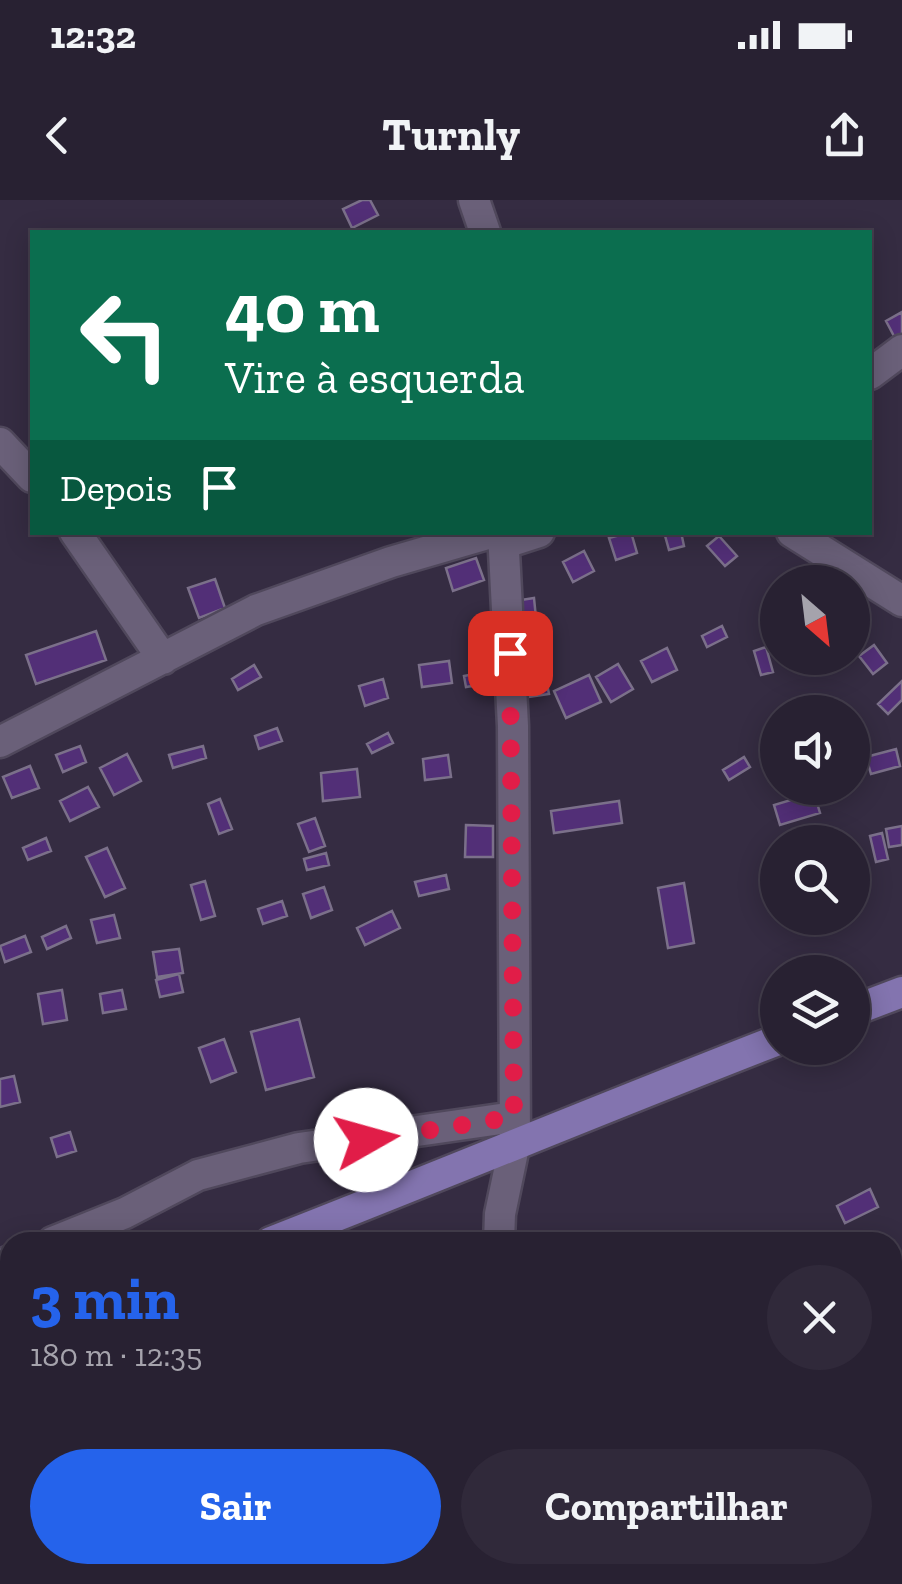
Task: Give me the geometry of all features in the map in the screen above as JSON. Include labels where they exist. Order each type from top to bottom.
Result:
[{"type":"main road","points":[[870,1005],[902,992]]},
{"type":"main road","points":[[297,1232],[454,1171],[515,1129],[760,1046]]},
{"type":"street","points":[[474,200],[483,230]]},
{"type":"street","points":[[872,372],[902,350]]},
{"type":"street","points":[[0,443],[30,476]]},
{"type":"street","points":[[77,535],[164,660]]},
{"type":"street","points":[[797,535],[902,601]]},
{"type":"street","points":[[0,742],[256,610],[391,562],[501,536],[513,726],[515,1129],[500,1232]]},
{"type":"street","points":[[78,1232],[125,1213],[198,1175],[282,1152],[515,1129]]},
{"type":"building","points":[[370,200],[378,215],[352,228],[343,209]]},
{"type":"building","points":[[902,312],[902,334],[895,338],[886,321]]},
{"type":"building","points":[[632,535],[637,553],[616,560],[609,538]]},
{"type":"building","points":[[665,535],[682,535],[684,546],[669,550]]},
{"type":"building","points":[[719,536],[737,556],[725,566],[707,546]]},
{"type":"building","points":[[584,551],[594,571],[573,582],[563,562]]},
{"type":"building","points":[[476,558],[484,580],[453,591],[446,568]]},
{"type":"building","points":[[215,579],[225,608],[199,618],[188,588]]},
{"type":"building","points":[[534,598],[536,618],[523,620],[521,600]]},
{"type":"building","points":[[722,626],[727,637],[707,647],[702,636]]},
{"type":"building","points":[[96,631],[106,660],[36,684],[26,655]]},
{"type":"building","points":[[542,643],[546,667],[524,670],[520,646]]},
{"type":"building","points":[[874,645],[887,663],[873,674],[870,670],[870,648]]},
{"type":"building","points":[[667,648],[677,670],[652,682],[641,661]]},
{"type":"building","points":[[760,649],[760,672],[754,651]]},
{"type":"building","points":[[449,661],[452,683],[422,687],[419,665]]},
{"type":"building","points":[[618,664],[633,689],[611,702],[596,677]]},
{"type":"building","points":[[254,665],[261,677],[238,690],[232,679]]},
{"type":"building","points":[[544,669],[549,694],[528,697],[524,673]]},
{"type":"building","points":[[489,671],[491,683],[466,687],[464,676]]},
{"type":"building","points":[[589,675],[601,702],[566,718],[554,691]]},
{"type":"building","points":[[383,679],[388,698],[365,706],[359,686]]},
{"type":"building","points":[[902,681],[902,700],[888,714],[878,704]]},
{"type":"building","points":[[277,728],[282,741],[259,749],[255,736]]},
{"type":"building","points":[[388,733],[393,743],[372,753],[367,744]]},
{"type":"building","points":[[80,746],[86,762],[63,772],[56,755]]},
{"type":"building","points":[[203,746],[206,758],[173,768],[169,755]]},
{"type":"building","points":[[896,749],[900,766],[871,774],[870,756]]},
{"type":"building","points":[[127,754],[141,781],[114,795],[100,768]]},
{"type":"building","points":[[448,755],[451,777],[425,780],[423,759]]},
{"type":"building","points":[[744,757],[750,767],[729,780],[723,770]]},
{"type":"building","points":[[30,766],[39,788],[12,798],[3,777]]},
{"type":"building","points":[[357,769],[360,797],[323,801],[321,773]]},
{"type":"building","points":[[88,787],[99,807],[70,821],[60,801]]},
{"type":"building","points":[[220,799],[232,829],[219,834],[208,804]]},
{"type":"building","points":[[619,801],[622,823],[554,833],[551,811]]},
{"type":"building","points":[[774,805],[818,805],[820,813],[780,825]]},
{"type":"building","points":[[315,818],[325,846],[309,852],[298,824]]},
{"type":"building","points":[[466,825],[493,826],[493,857],[465,857]]},
{"type":"building","points":[[902,826],[902,845],[889,847],[886,829]]},
{"type":"building","points":[[882,833],[888,859],[876,862],[870,836]]},
{"type":"building","points":[[46,838],[51,851],[28,860],[23,848]]},
{"type":"building","points":[[107,848],[125,888],[105,897],[86,857]]},
{"type":"building","points":[[326,853],[329,865],[307,870],[304,859]]},
{"type":"building","points":[[446,875],[449,889],[419,896],[415,882]]},
{"type":"building","points":[[205,881],[215,916],[201,920],[191,885]]},
{"type":"building","points":[[684,883],[694,943],[668,948],[658,888]]},
{"type":"building","points":[[324,887],[332,910],[311,918],[303,894]]},
{"type":"building","points":[[282,901],[287,916],[263,924],[258,909]]},
{"type":"building","points":[[392,911],[400,928],[365,945],[357,928]]},
{"type":"building","points":[[114,915],[120,938],[97,943],[91,920]]},
{"type":"building","points":[[66,926],[71,938],[47,949],[42,937]]},
{"type":"building","points":[[25,936],[31,952],[5,962],[0,946]]},
{"type":"building","points":[[179,949],[183,973],[157,977],[153,952]]},
{"type":"building","points":[[179,974],[183,992],[160,997],[156,980]]},
{"type":"building","points":[[62,990],[67,1020],[43,1024],[38,994]]},
{"type":"building","points":[[122,990],[126,1009],[103,1013],[100,994]]},
{"type":"building","points":[[299,1019],[314,1077],[266,1090],[251,1032]]},
{"type":"building","points":[[224,1039],[236,1072],[211,1082],[199,1048]]},
{"type":"building","points":[[14,1076],[20,1102],[0,1107],[0,1079]]},
{"type":"building","points":[[70,1132],[76,1151],[57,1157],[51,1138]]},
{"type":"building","points":[[870,1189],[878,1207],[845,1223],[837,1206]]},
{"type":"route","points":[[366,1140],[514,1117],[510,653]]}]
